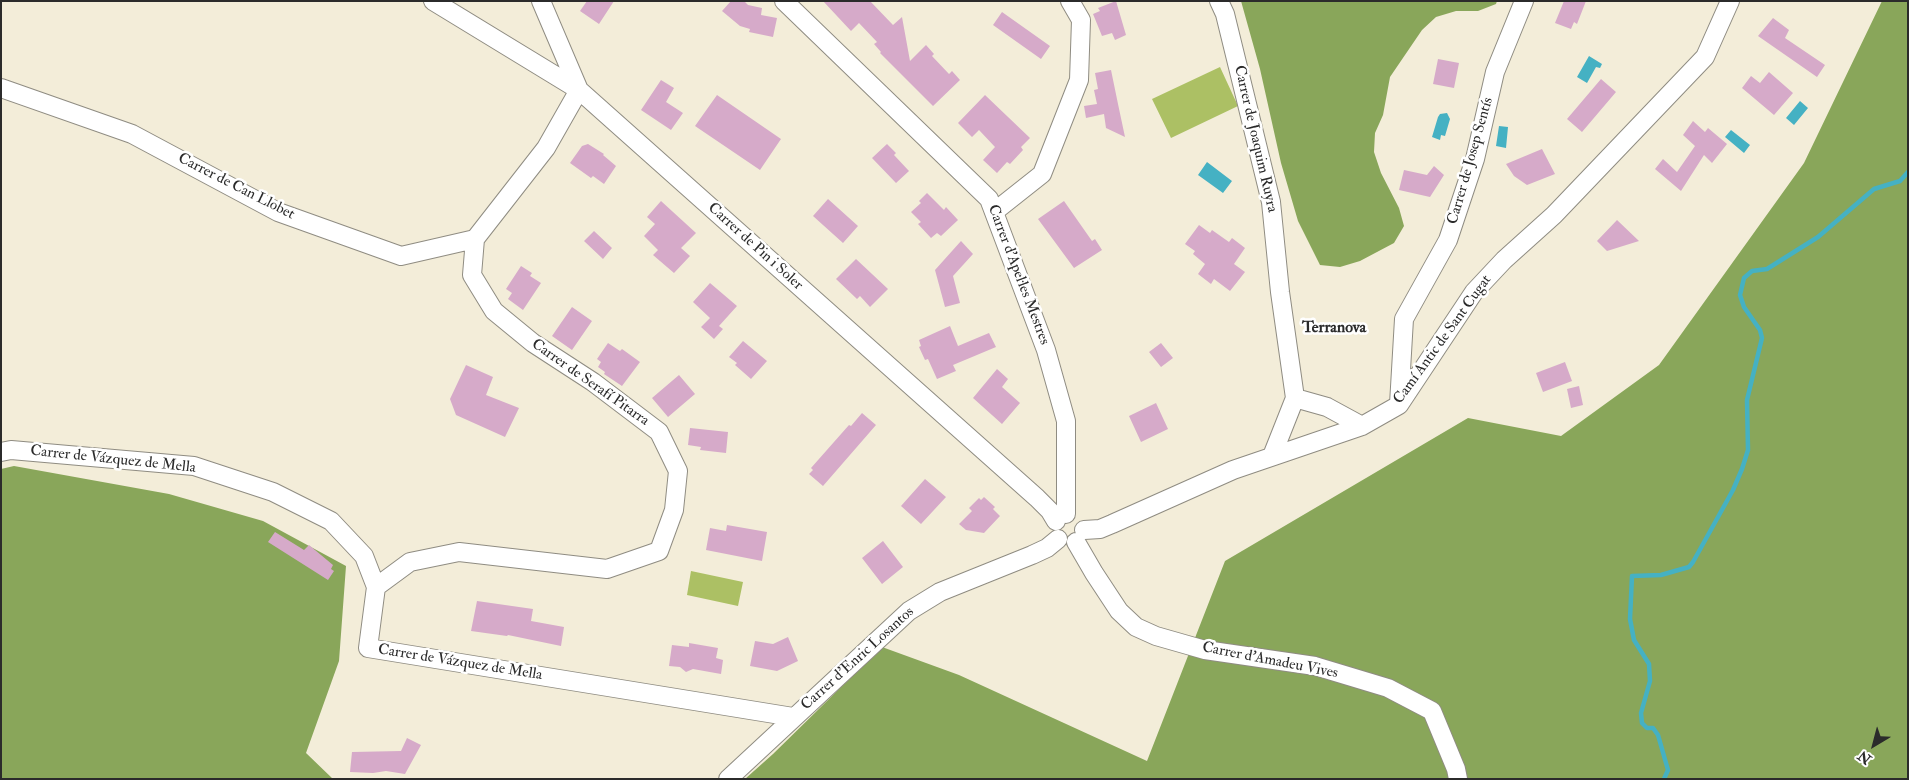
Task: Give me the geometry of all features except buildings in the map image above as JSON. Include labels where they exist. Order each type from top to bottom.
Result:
[{"type":"street","name":"Carrer de Pin i Soler","points":[[433,1],[579,90],[1050,511],[1061,518]]},
{"type":"street","points":[[475,239],[546,148],[579,90],[541,1]]},
{"type":"street","name":"Carrer d'Apel·les Mestres","points":[[784,1],[989,199],[1046,350],[1066,421],[1061,518]]},
{"type":"street","points":[[994,212],[1042,174],[1079,80],[1081,20],[1070,1]]},
{"type":"street","name":"Carrer de Joaquim Ruyra","points":[[1218,1],[1227,22],[1271,202],[1280,292],[1295,398],[1272,456]]},
{"type":"street","name":"Carrer de Josep Sentís","points":[[1399,405],[1404,319],[1448,240],[1475,159],[1495,72],[1524,1]]},
{"type":"street","name":"Camí Antic de Sant Cugat","points":[[1080,536],[1112,524],[1233,470],[1362,426],[1399,405],[1474,292],[1504,260],[1554,215],[1705,57],[1730,1]]},
{"type":"street","name":"Carrer de Can Llobet","points":[[1,88],[132,134],[278,212],[401,256],[475,239]]},
{"type":"street","name":"Carrer de Serafí Pitarra","points":[[376,587],[410,562],[459,552],[607,569],[659,551],[674,510],[678,471],[659,432],[593,382],[533,343],[494,311],[472,275],[475,239]]},
{"type":"street","points":[[1295,398],[1326,407],[1362,426]]},
{"type":"street","name":"Carrer de Vázquez de Mella","points":[[1,452],[20,451],[194,466],[273,492],[331,521],[364,556],[376,587],[368,648],[793,718]]},
{"type":"street","points":[[1074,515],[1080,519],[1080,536],[1067,544],[1058,539],[1054,532],[1061,518],[1074,515]]},
{"type":"street","name":"Carrer d'Amadeu Vives","points":[[1080,536],[1094,573],[1119,611],[1136,627],[1156,636],[1205,650],[1315,666],[1388,688],[1432,711],[1456,769],[1458,779]]},
{"type":"street","name":"Carrer d'Enric Losantos","points":[[728,779],[909,611],[940,592],[1032,555],[1058,539]]},
{"type":"green space","points":[[1241,1],[1497,1],[1496,4],[1478,11],[1456,11],[1436,17],[1422,30],[1390,77],[1383,115],[1375,133],[1374,152],[1381,173],[1399,208],[1404,226],[1394,243],[1360,261],[1340,267],[1320,265],[1298,221],[1281,163],[1260,69]]},
{"type":"green space","points":[[1882,1],[1908,1],[1908,779],[745,779],[882,647],[959,675],[1147,761],[1225,561],[1468,418],[1561,436],[1659,365],[1804,163]]},
{"type":"green space","points":[[1220,67],[1238,106],[1171,138],[1152,99]]},
{"type":"green space","points":[[14,466],[169,494],[263,521],[346,566],[339,661],[306,753],[333,779],[1,779],[1,469]]},
{"type":"green space","points":[[691,571],[743,582],[738,606],[687,595]]},
{"type":"water","points":[[1589,56],[1602,64],[1600,68],[1596,67],[1587,83],[1577,77]]},
{"type":"water","points":[[1800,101],[1808,108],[1794,125],[1786,118]]},
{"type":"water","points":[[1447,113],[1450,119],[1445,136],[1441,135],[1440,140],[1432,137],[1438,117],[1440,114]]},
{"type":"water","points":[[1499,126],[1508,127],[1506,148],[1496,146]]},
{"type":"water","points":[[1731,130],[1750,145],[1744,153],[1725,137]]},
{"type":"water","points":[[1207,162],[1232,181],[1223,193],[1198,175]]},
{"type":"waterway","points":[[1664,779],[1668,770],[1658,735],[1653,728],[1647,728],[1642,723],[1641,713],[1650,681],[1649,664],[1634,640],[1630,619],[1632,576],[1661,575],[1689,567],[1733,490],[1742,469],[1748,450],[1747,400],[1762,338],[1760,330],[1744,307],[1740,295],[1744,278],[1752,271],[1767,269],[1818,237],[1874,189],[1900,181],[1908,172]]},
{"type":"district","name":"Terranova","points":[[1334,329]]}]
